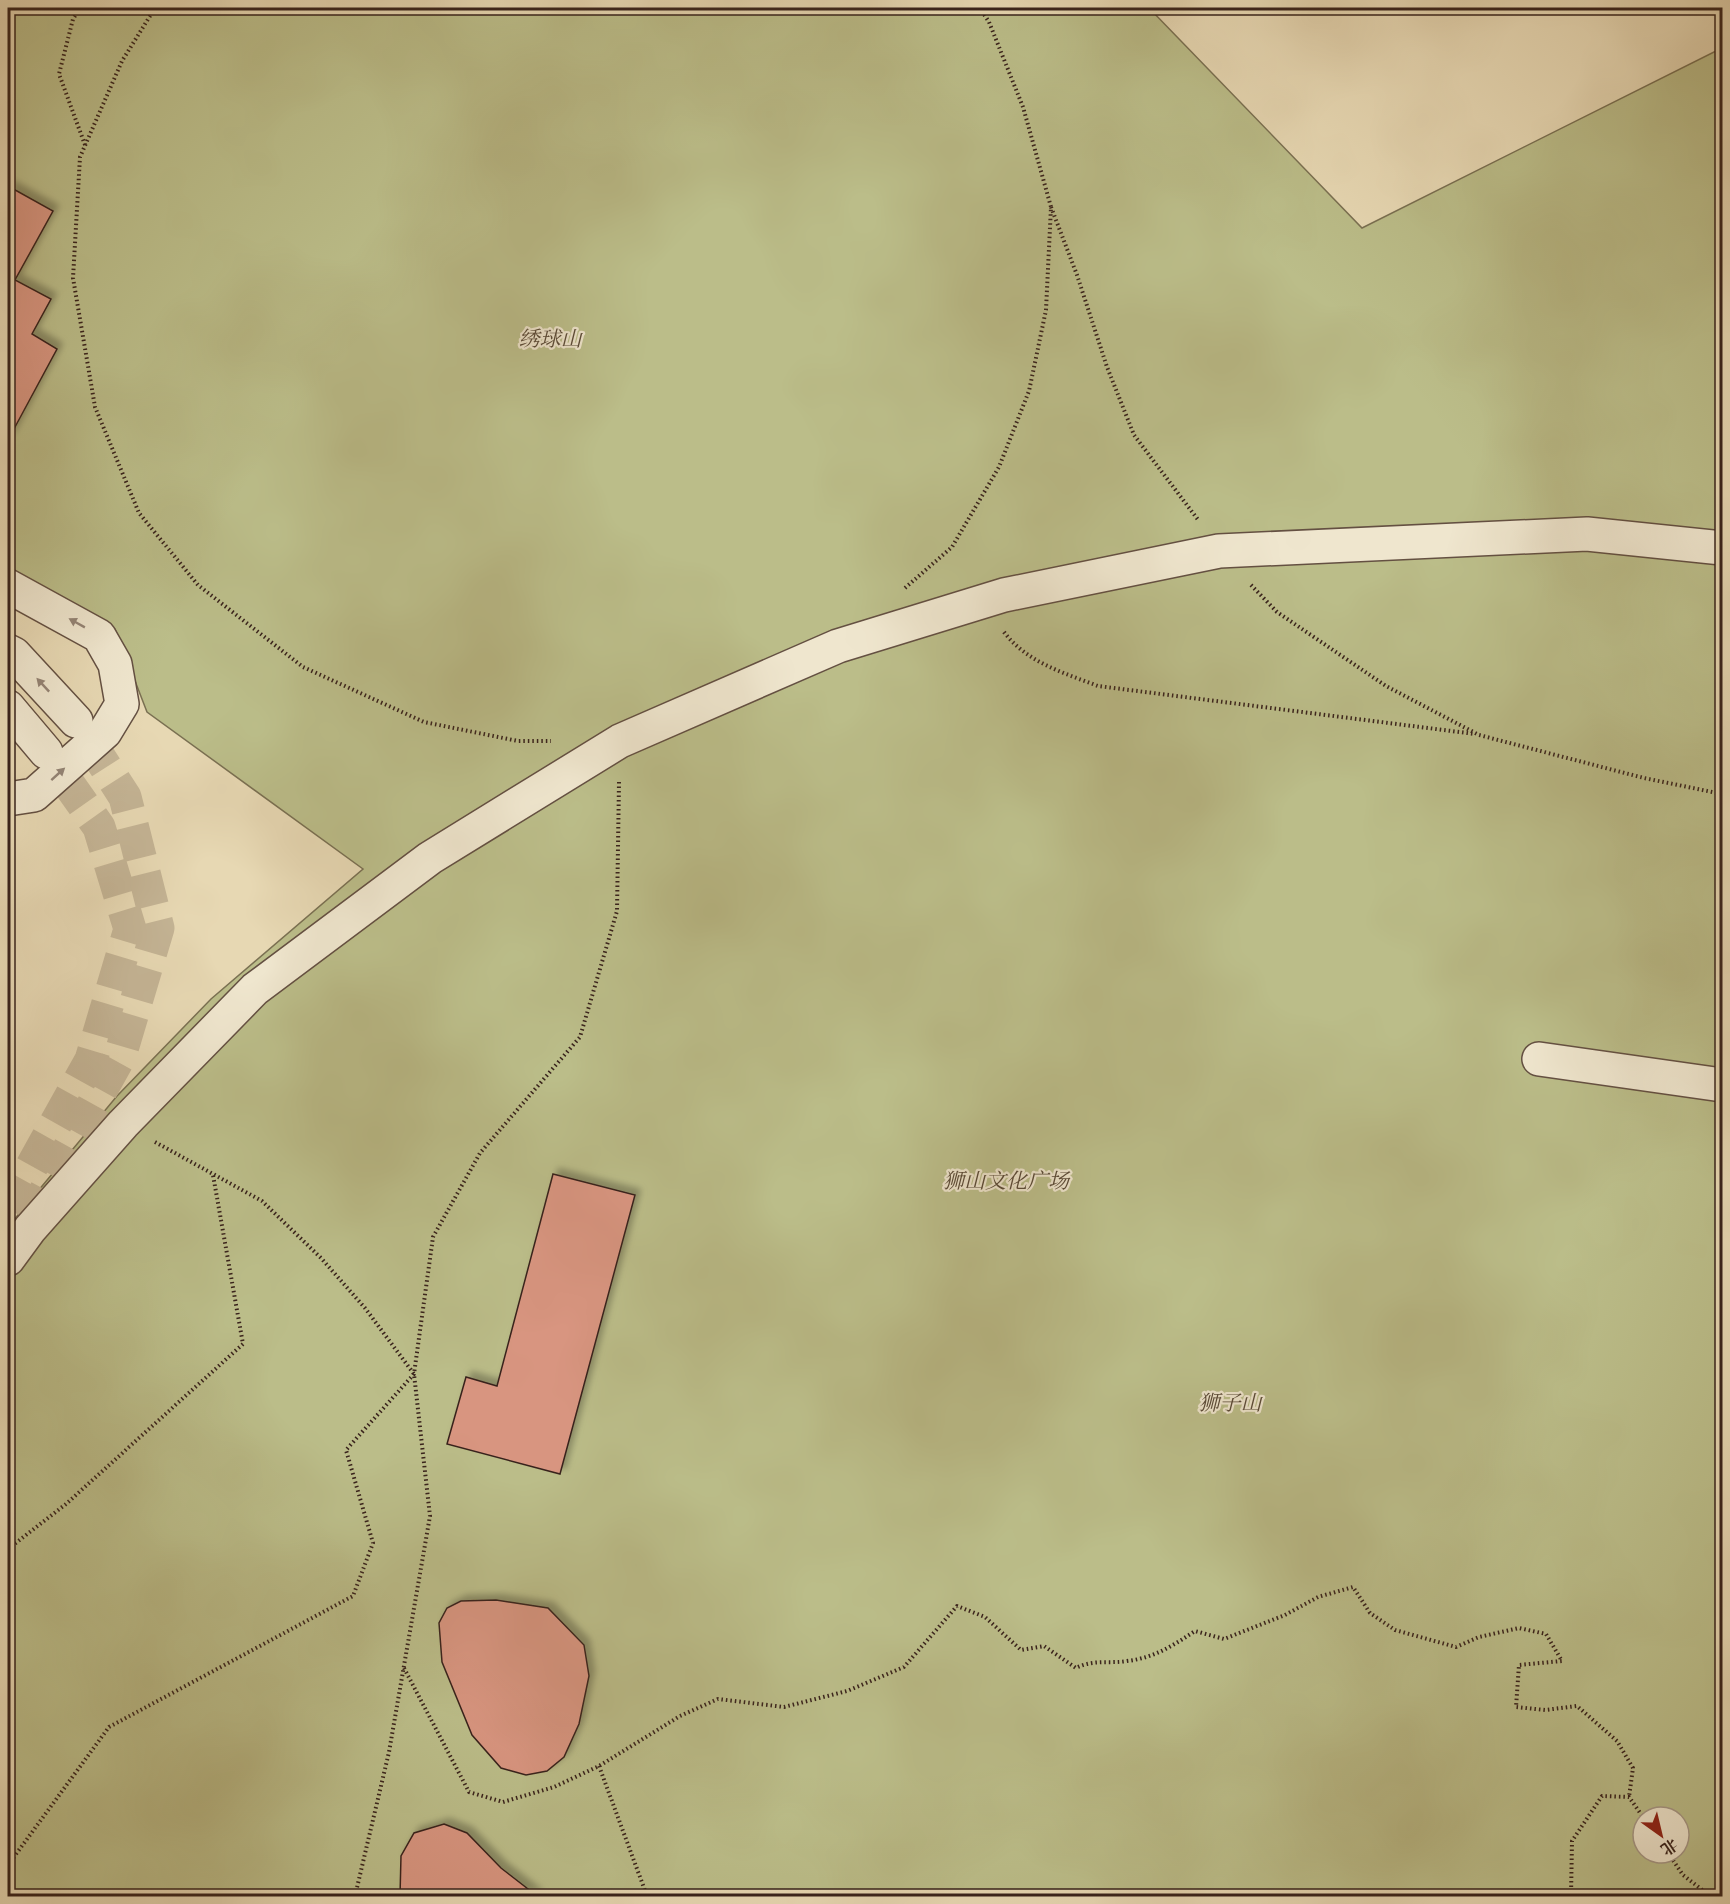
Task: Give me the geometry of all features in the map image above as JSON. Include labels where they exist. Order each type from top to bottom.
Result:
[{"type":"street","points":[[8,1259],[30,1229],[123,1124],[255,990],[430,858],[620,741],[838,646],[1004,594],[1219,551],[1587,534],[1722,548]]},
{"type":"street","points":[[8,586],[99,636],[115,664],[122,704],[105,732],[34,795],[8,799]]},
{"type":"street","points":[[8,651],[76,721]]},
{"type":"street","points":[[8,707],[46,752]]},
{"type":"street","points":[[1539,1059],[1722,1084]]},
{"type":"path","points":[[8,16],[29,8]]},
{"type":"path","points":[[80,8],[73,19],[59,74],[85,146]]},
{"type":"path","points":[[155,8],[122,61],[80,157],[73,278],[95,407],[140,513],[198,585],[303,667],[424,722],[518,741],[552,741]]},
{"type":"path","points":[[899,593],[952,547],[999,467],[1029,391],[1046,310],[1051,207],[1023,107],[989,21],[980,8]]},
{"type":"path","points":[[982,602],[1013,645],[1049,668],[1098,686],[1479,735]]},
{"type":"path","points":[[355,1896],[389,1752],[430,1516],[414,1374],[433,1237],[480,1153],[580,1037],[617,911],[620,741]]},
{"type":"path","points":[[123,1124],[262,1201],[321,1258],[365,1308],[414,1374]]},
{"type":"path","points":[[8,1549],[66,1504],[243,1344],[212,1174]]},
{"type":"path","points":[[8,1865],[109,1727],[352,1596],[373,1543],[346,1450],[414,1374]]},
{"type":"path","points":[[404,1668],[469,1792],[503,1802],[554,1787],[599,1766],[680,1716],[718,1699],[784,1707],[847,1691],[904,1667],[957,1606],[985,1617],[1021,1650],[1044,1646],[1077,1668],[1089,1662],[1127,1661],[1165,1651],[1195,1631],[1224,1639],[1286,1615],[1318,1597],[1353,1587],[1370,1613],[1395,1630],[1456,1647],[1479,1637],[1519,1628],[1546,1634],[1562,1661],[1519,1665],[1516,1707],[1545,1710],[1577,1706],[1617,1741],[1633,1768],[1629,1797],[1635,1805]]},
{"type":"path","points":[[599,1766],[647,1896]]},
{"type":"path","points":[[1571,1896],[1572,1841],[1602,1796],[1629,1797]]},
{"type":"path","points":[[8,1853],[11,1860]]},
{"type":"path","points":[[1676,1865],[1683,1875],[1710,1896]]},
{"type":"green space","name":"狮山文化广场","points":[[8,8],[1149,8],[1362,228],[1722,48],[1722,1896],[8,1896],[8,1227],[117,1096],[211,999],[363,869],[147,712],[115,629],[8,570]]},
{"type":"building","points":[[8,186],[53,211],[15,280],[51,299],[32,334],[57,349],[8,440]]},
{"type":"building","points":[[553,1174],[635,1195],[560,1474],[447,1444],[466,1377],[497,1386]]},
{"type":"building","points":[[496,1600],[548,1608],[584,1645],[589,1676],[579,1724],[564,1757],[547,1771],[526,1775],[501,1768],[472,1735],[442,1662],[439,1623],[447,1608],[461,1601]]},
{"type":"building","points":[[444,1824],[467,1833],[501,1868],[537,1896],[400,1896],[401,1856],[414,1833]]},
{"type":"tunnel","points":[[30,1219],[120,1056],[158,928],[125,797],[76,721]]},
{"type":"tunnel","points":[[8,1209],[91,1060],[130,929],[99,827],[46,752]]},
{"type":"park label","name":"绣球山","points":[[550,340]]},
{"type":"park label","name":"狮子山","points":[[1230,1404]]}]
